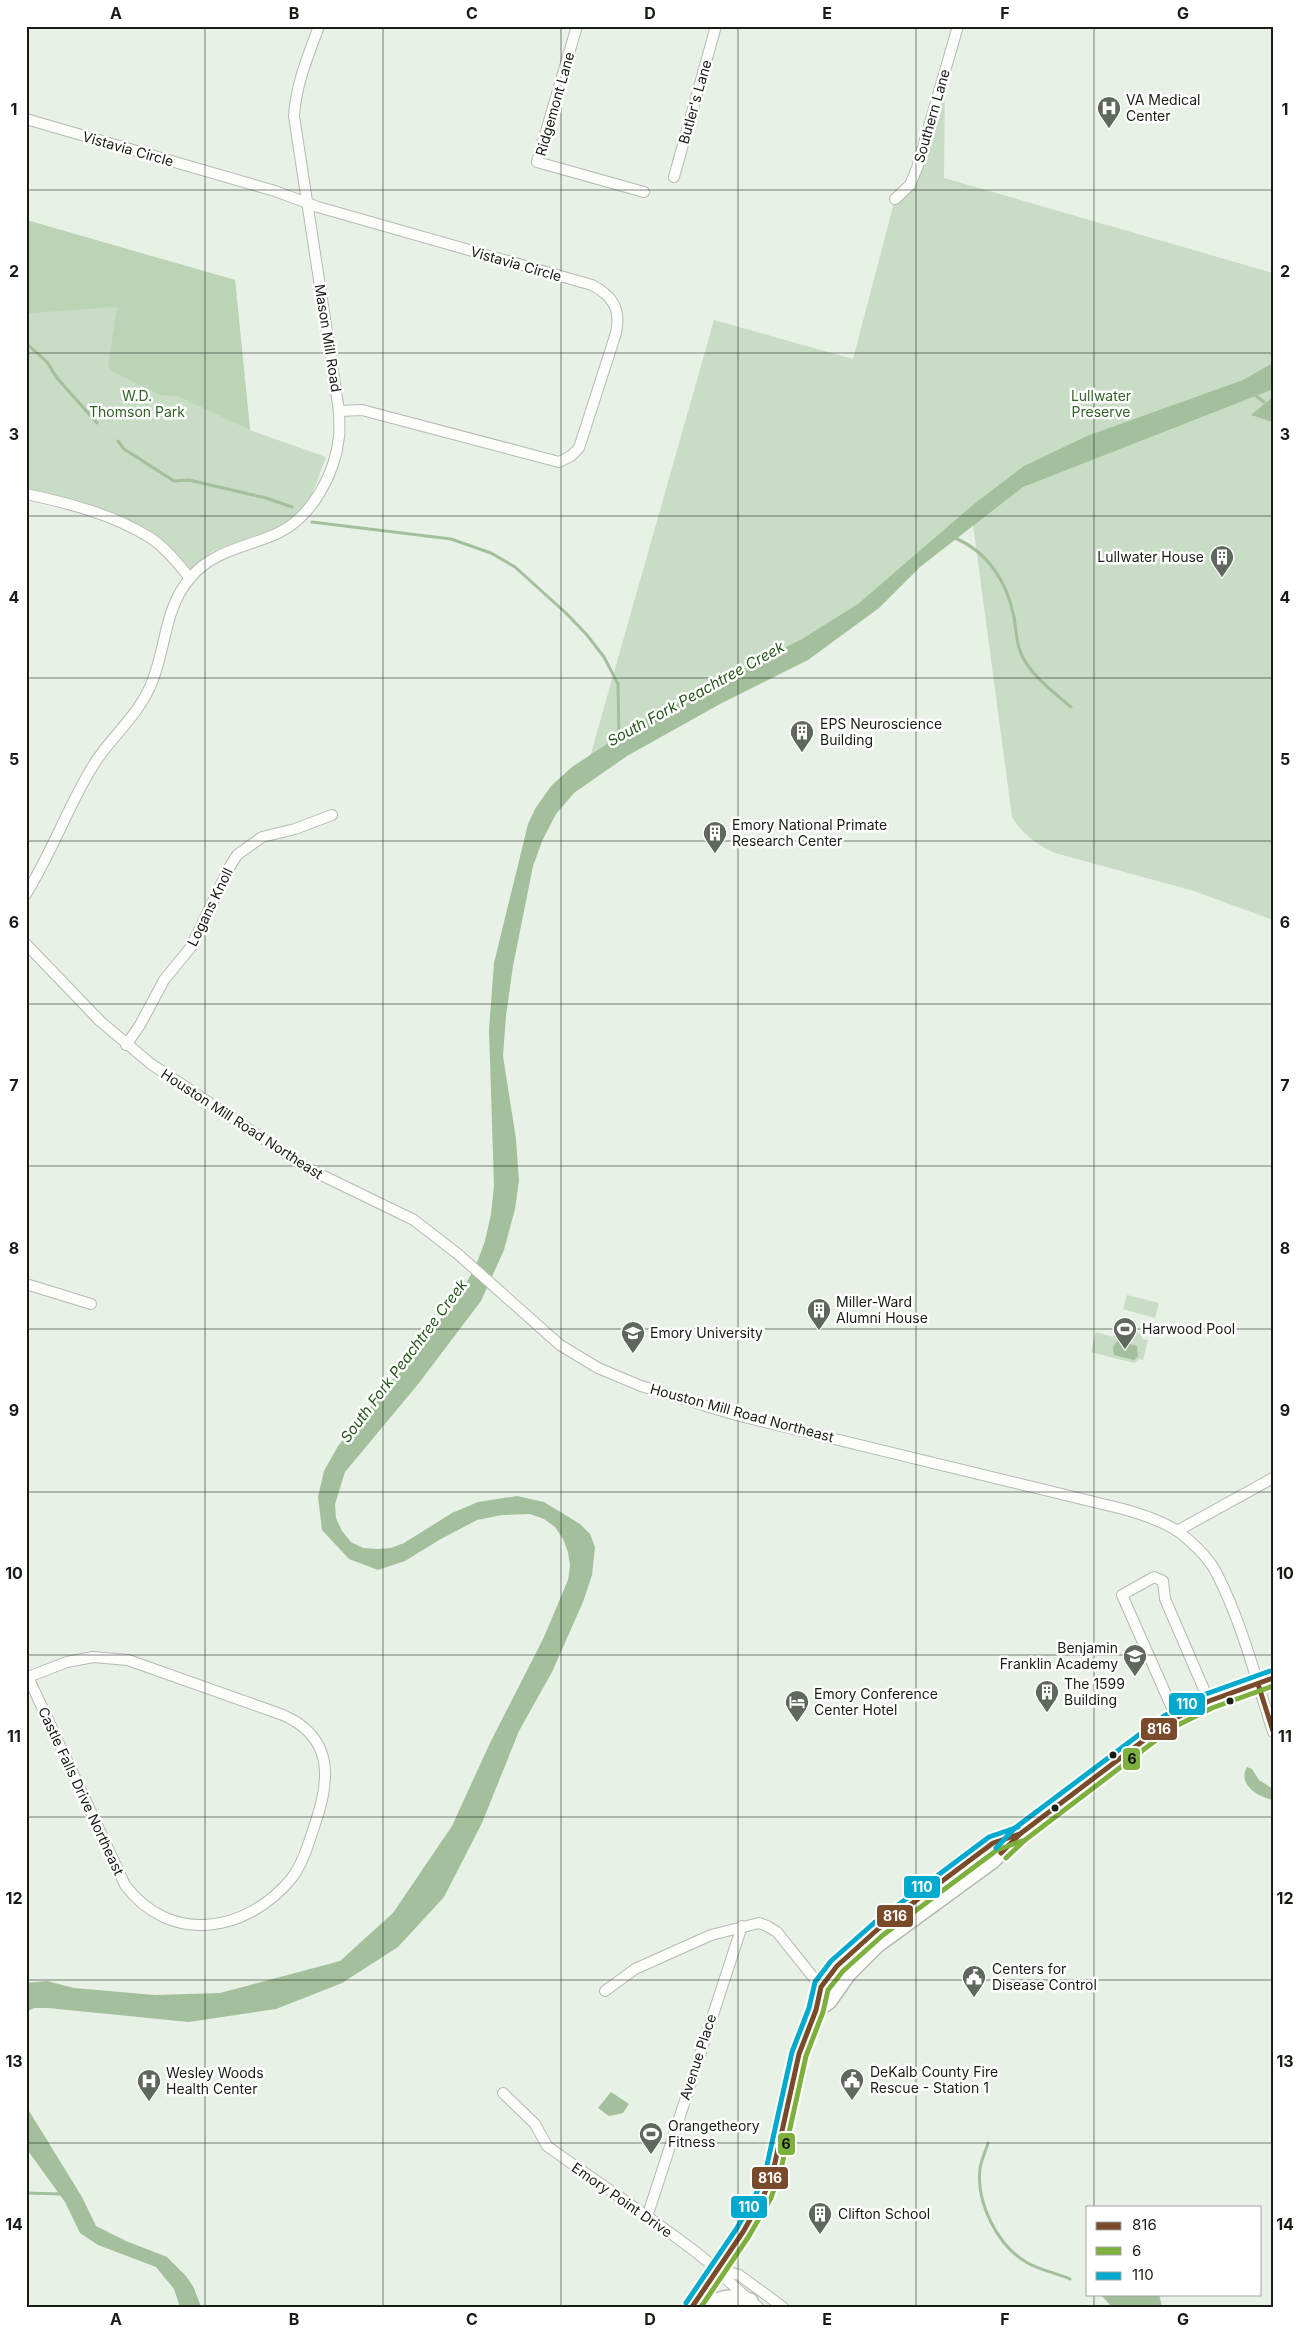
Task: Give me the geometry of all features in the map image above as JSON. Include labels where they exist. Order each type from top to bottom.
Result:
[{"type":"main road","points":[[816,2010],[829,2001],[848,1974],[877,1945],[992,1861],[1020,1834],[1151,1734],[1176,1717],[1209,1701],[1266,1681]]},
{"type":"main road","points":[[692,2307],[751,2221],[770,2180],[799,2054],[816,2010],[821,1987],[837,1966],[866,1939],[993,1842],[1020,1834]]},
{"type":"main road","points":[[710,2307],[714,2302],[728,2297],[754,2304]]},
{"type":"street","name":"Mason Mill Road","points":[[190,578],[217,556],[278,533],[302,515],[317,496],[333,465],[340,437],[339,411],[294,116],[296,95],[320,26]]},
{"type":"street","name":"Ridgemont Lane","points":[[577,26],[537,162],[644,192]]},
{"type":"street","name":"Butler's Lane","points":[[674,177],[716,26]]},
{"type":"street","name":"Southern Lane","points":[[895,199],[910,185],[917,168],[958,26]]},
{"type":"street","name":"Vistavia Circle","points":[[26,120],[258,186],[592,285],[609,295],[616,307],[618,315],[616,332],[604,375],[578,448],[571,456],[559,462],[362,410],[339,411]]},
{"type":"street","points":[[26,494],[62,502],[108,517],[150,538],[190,578],[170,612],[156,674],[148,692],[90,769],[26,894]]},
{"type":"street","name":"Logans Knoll","points":[[126,1045],[140,1025],[164,980],[188,951],[229,868],[238,855],[248,845],[262,837],[295,829],[332,815]]},
{"type":"street","name":"Houston Mill Road Northeast","points":[[26,944],[100,1021],[126,1045],[151,1064],[307,1168],[414,1220],[459,1255],[517,1308],[575,1355],[598,1368],[641,1386],[736,1415],[1123,1509],[1140,1514],[1176,1530],[1193,1544],[1216,1573],[1266,1681],[1273,1732]]},
{"type":"street","points":[[26,1284],[91,1304]]},
{"type":"street","points":[[1176,1530],[1273,1478]]},
{"type":"street","points":[[1176,1717],[1122,1596],[1154,1578],[1163,1581],[1165,1599],[1209,1701]]},
{"type":"street","name":"Castle Falls Drive Northeast","points":[[119,1658],[283,1715],[302,1725],[322,1751],[326,1780],[324,1798],[307,1849],[292,1878],[261,1908],[235,1919],[214,1925],[192,1925],[173,1921],[155,1913],[139,1901],[120,1877],[27,1675],[79,1659],[119,1658]]},
{"type":"street","points":[[605,1990],[635,1968],[711,1935],[759,1923],[777,1932],[821,1987]]},
{"type":"street","name":"Avenue Place","points":[[647,2217],[742,1926]]},
{"type":"street","name":"Emory Point Drive","points":[[503,2093],[535,2124],[547,2146],[717,2269]]},
{"type":"street","points":[[717,2269],[730,2285],[754,2304]]},
{"type":"street","points":[[717,2269],[739,2274],[783,2307]]},
{"type":"green space","name":"Lullwater Preserve","points":[[945,71],[944,178],[1273,273],[1273,920],[1194,891],[1055,853],[1030,838],[1016,823],[1012,817],[972,517],[856,612],[586,771],[714,320],[853,359],[895,199],[904,192]]},
{"type":"green space","name":"W.D. Thomson Park","points":[[26,220],[235,280],[250,430],[326,457],[313,492],[297,515],[275,528],[213,551],[191,569],[163,540],[138,524],[107,510],[59,495],[26,488]]},
{"type":"green space","points":[[1127,1295],[1159,1303],[1155,1318],[1123,1309]]},
{"type":"green space","points":[[1121,1329],[1143,1334],[1142,1339],[1148,1340],[1143,1360],[1139,1359],[1134,1363],[1091,1352],[1096,1332],[1113,1337],[1115,1332],[1120,1333]]},
{"type":"shaded area","points":[[26,220],[235,280],[250,430],[178,396],[160,395],[108,367],[117,307],[30,313],[26,316]]},
{"type":"water","name":"South Fork Peachtree Creek","points":[[1273,363],[1273,389],[1023,487],[920,567],[879,608],[808,660],[720,704],[627,756],[574,793],[556,814],[543,839],[533,866],[513,966],[506,1016],[503,1056],[516,1139],[519,1181],[515,1209],[504,1250],[481,1301],[419,1383],[345,1472],[335,1504],[336,1518],[342,1531],[351,1542],[363,1548],[377,1549],[391,1548],[404,1543],[452,1513],[478,1502],[517,1496],[544,1502],[580,1524],[590,1534],[595,1547],[592,1575],[583,1602],[552,1672],[519,1731],[482,1823],[444,1897],[398,1947],[342,1983],[276,2009],[189,2022],[48,2008],[34,2008],[26,2012],[26,1983],[47,1981],[74,1988],[155,1995],[220,1993],[340,1961],[393,1913],[452,1826],[490,1743],[544,1637],[568,1580],[570,1566],[568,1552],[563,1539],[555,1527],[544,1519],[530,1514],[502,1515],[477,1520],[405,1561],[378,1570],[349,1559],[322,1530],[318,1497],[324,1471],[338,1446],[430,1333],[463,1288],[475,1268],[485,1241],[491,1214],[494,1186],[489,1030],[494,963],[528,824],[535,809],[551,786],[572,767],[642,721],[802,639],[858,604],[974,504],[1024,466],[1087,436],[1243,380]]},
{"type":"water","points":[[1273,397],[1273,422],[1251,415]]},
{"type":"water","name":"Harwood Pool","points":[[1117,1341],[1137,1346],[1138,1356],[1134,1360],[1114,1355],[1113,1347]]},
{"type":"water","points":[[1247,1767],[1252,1769],[1259,1780],[1273,1789],[1273,1800],[1256,1793],[1247,1784],[1245,1773]]},
{"type":"water","points":[[611,2092],[629,2104],[623,2113],[609,2116],[598,2108]]},
{"type":"water","points":[[26,2106],[82,2197],[96,2226],[126,2241],[167,2257],[186,2276],[194,2288],[201,2307],[180,2307],[174,2289],[156,2267],[98,2245],[80,2233],[65,2202],[26,2148]]},
{"type":"water","points":[[1102,2296],[1159,2296],[1162,2307],[1112,2307]]},
{"type":"waterway","points":[[26,339],[27,344],[47,362],[57,378],[97,423]]},
{"type":"waterway","points":[[1255,395],[1264,402]]},
{"type":"waterway","points":[[118,441],[124,449],[174,481],[189,480],[266,498],[292,507]]},
{"type":"waterway","name":"South Fork Peachtree Creek","points":[[312,522],[451,539],[491,553],[515,567],[567,614],[604,657],[618,684],[619,738]]},
{"type":"waterway","points":[[955,538],[977,551],[1001,580],[1011,604],[1018,643],[1024,659],[1042,682],[1071,707]]},
{"type":"waterway","points":[[988,2143],[981,2166],[981,2195],[991,2222],[998,2234],[1006,2245],[1026,2262],[1070,2279]]},
{"type":"waterway","points":[[26,2193],[61,2194]]},
{"type":"transit line","name":"110","points":[[996,1848],[1015,1828],[1164,1716],[1206,1694],[1270,1671]]},
{"type":"transit line","name":"816","points":[[1001,1853],[1020,1834],[1168,1722],[1209,1701],[1273,1678]]},
{"type":"transit line","name":"816","points":[[1258,1684],[1273,1731]]},
{"type":"transit line","name":"6","points":[[1006,1858],[1025,1840],[1172,1728],[1212,1708],[1273,1686]]},
{"type":"transit line","name":"110","points":[[686,2303],[737,2228],[757,2192],[767,2165],[792,2052],[809,2008],[815,1982],[831,1961],[874,1923],[989,1837],[1018,1827]]},
{"type":"transit line","name":"816","points":[[692,2307],[743,2232],[764,2195],[774,2167],[799,2054],[816,2010],[821,1987],[837,1966],[878,1929],[993,1843],[1020,1834]]},
{"type":"transit line","name":"6","points":[[701,2307],[749,2236],[771,2198],[781,2169],[806,2056],[823,2012],[828,1990],[843,1971],[883,1935],[997,1850],[1022,1841]]},
{"type":"place","name":"VA Medical Center","points":[[1109,129]]},
{"type":"place","name":"Lullwater House","points":[[1222,578]]},
{"type":"place","name":"EPS Neuroscience Building","points":[[802,753]]},
{"type":"place","name":"Emory National Primate Research Center","points":[[715,854]]},
{"type":"place","name":"Miller-Ward Alumni House","points":[[819,1331]]},
{"type":"place","name":"Harwood Pool","points":[[1125,1350]]},
{"type":"place","name":"Emory University","points":[[633,1354]]},
{"type":"place","name":"Benjamin Franklin Academy","points":[[1135,1677]]},
{"type":"place","name":"The 1599 Building","points":[[1047,1713]]},
{"type":"place","name":"Emory Conference Center Hotel","points":[[797,1723]]},
{"type":"place","name":"Centers for Disease Control","points":[[974,1998]]},
{"type":"place","name":"DeKalb County Fire Rescue - Station 1","points":[[852,2101]]},
{"type":"place","name":"Wesley Woods Health Center","points":[[149,2102]]},
{"type":"place","name":"Orangetheory Fitness","points":[[651,2155]]},
{"type":"place","name":"Clifton School","points":[[820,2235]]}]
